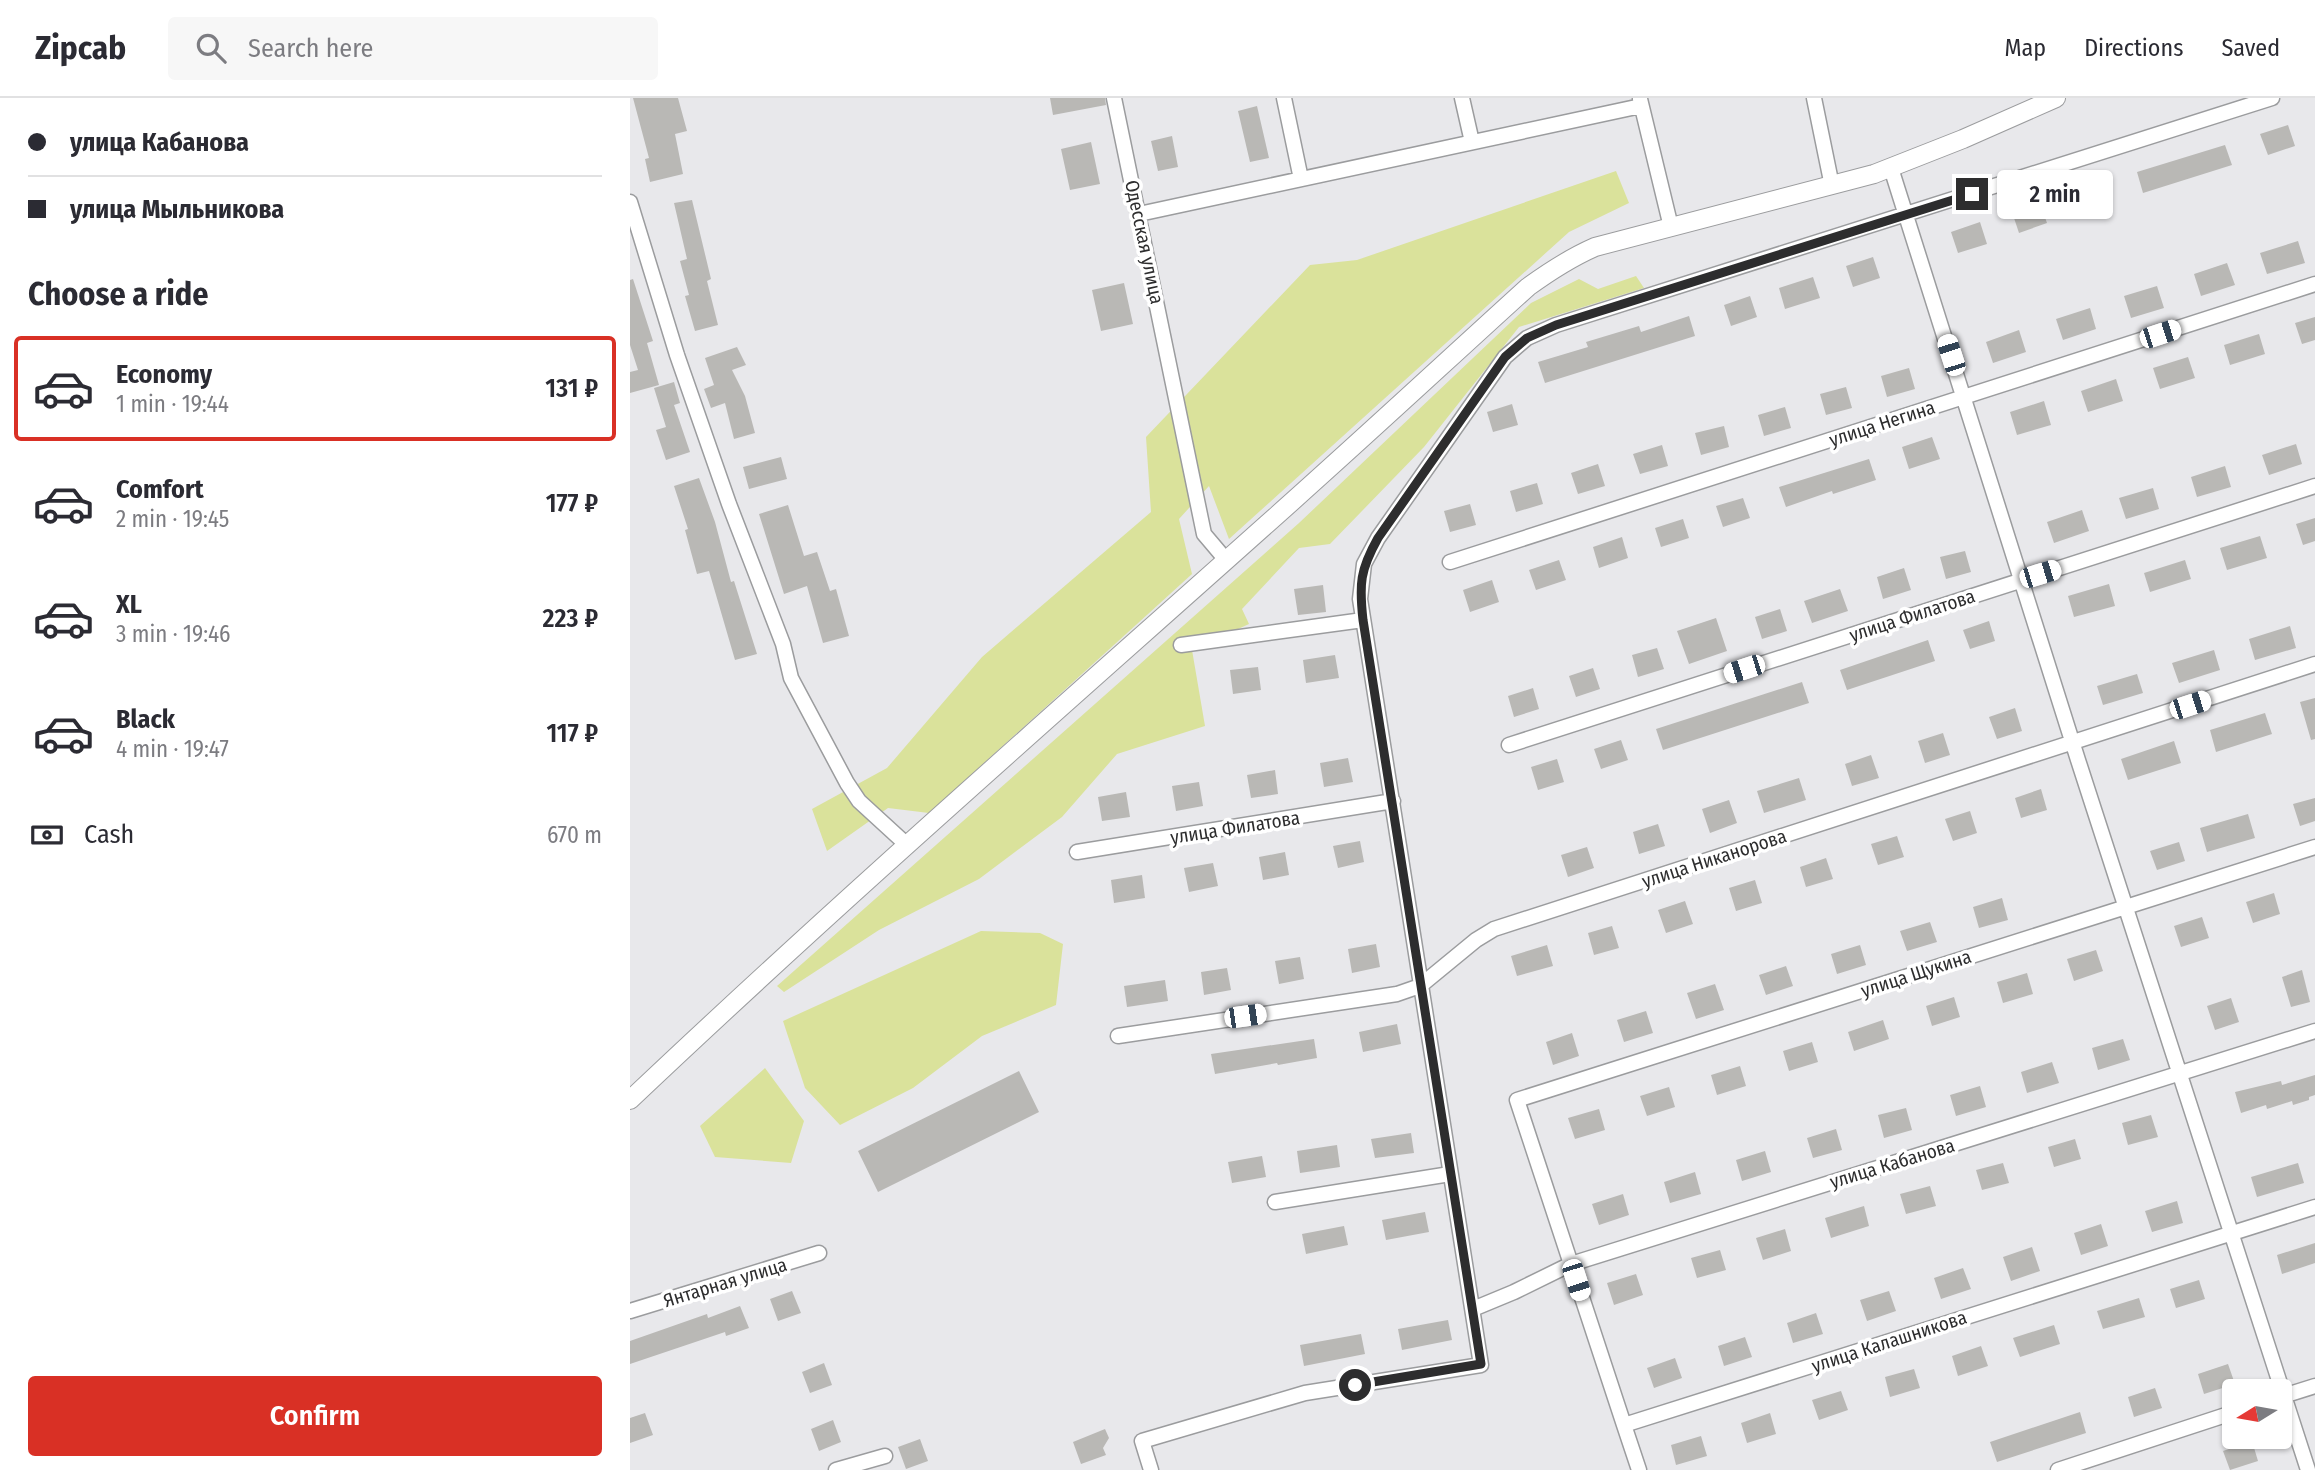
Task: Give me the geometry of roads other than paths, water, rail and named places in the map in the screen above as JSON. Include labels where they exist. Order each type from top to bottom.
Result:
[{"type":"street","name":"Одесская улица","points":[[1114,98],[1205,534],[1226,560]]},
{"type":"street","points":[[1284,98],[1301,179]]},
{"type":"street","points":[[1462,98],[1472,142]]},
{"type":"street","points":[[1814,98],[1832,186]]},
{"type":"street","points":[[630,1100],[751,985],[1549,271],[1571,257],[1595,247],[1832,186],[1891,167],[2056,98]]},
{"type":"street","points":[[1151,1470],[1142,1441],[1305,1393],[1481,1364],[1360,599],[1364,564],[1378,538],[1505,357],[1527,338],[1556,325],[2272,98]]},
{"type":"street","points":[[1139,214],[1472,142],[1640,102],[1671,227]]},
{"type":"street","points":[[1891,167],[2278,1379]]},
{"type":"street","points":[[630,202],[677,355],[729,505],[783,644],[791,678],[846,783],[859,801],[907,845]]},
{"type":"street","name":"улица Негина","points":[[1450,562],[2315,284]]},
{"type":"street","name":"улица Филатова","points":[[1508,745],[2315,486]]},
{"type":"street","points":[[1181,645],[1363,620]]},
{"type":"street","name":"улица Никанорова","points":[[1118,1035],[1397,994],[1420,986],[1476,940],[1494,929],[2315,664]]},
{"type":"street","name":"улица Филатова","points":[[1077,852],[1393,801]]},
{"type":"street","name":"улица Щукина","points":[[1571,1264],[1517,1100],[2315,847]]},
{"type":"street","name":"улица Кабанова","points":[[1474,1309],[1505,1297],[1571,1264],[2315,1031]]},
{"type":"street","points":[[1275,1202],[1450,1174]]},
{"type":"street","name":"улица Калашникова","points":[[1625,1425],[2315,1207]]},
{"type":"street","name":"Янтарная улица","points":[[630,1311],[819,1252]]},
{"type":"street","points":[[1571,1264],[1639,1470]]},
{"type":"street","points":[[2292,1393],[2315,1386]]},
{"type":"street","points":[[2058,1470],[2222,1416]]},
{"type":"street","points":[[2292,1423],[2308,1470]]},
{"type":"street","points":[[836,1470],[885,1456]]}]
